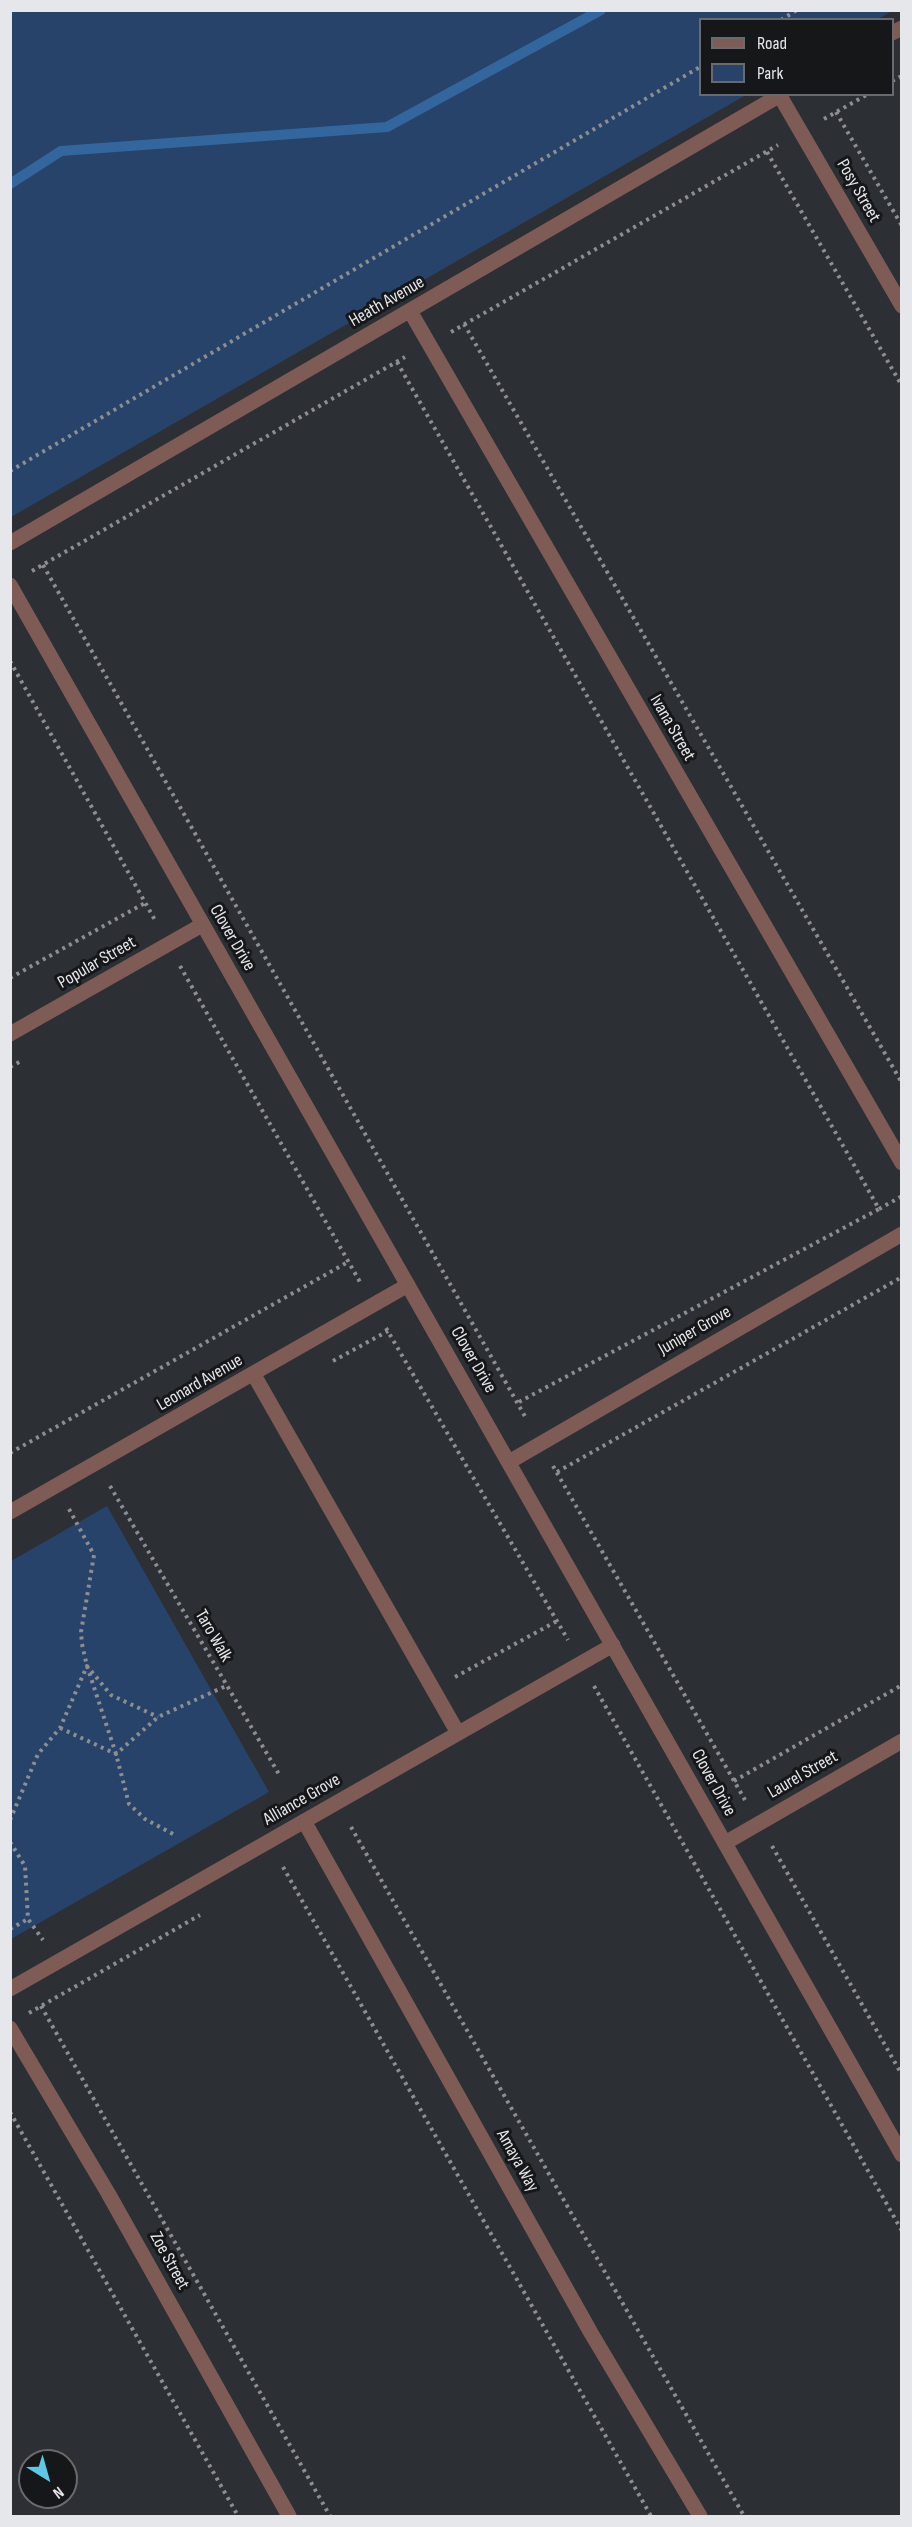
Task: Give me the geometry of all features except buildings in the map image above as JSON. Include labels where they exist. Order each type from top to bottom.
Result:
[{"type":"street","name":"Heath Avenue","points":[[10,543],[779,96]]},
{"type":"street","name":"Posy Street","points":[[782,96],[902,306]]},
{"type":"street","name":"Ivana Street","points":[[410,311],[902,1163]]},
{"type":"street","name":"Clover Drive","points":[[10,585],[902,2155]]},
{"type":"street","name":"Popular Street","points":[[10,1034],[202,925]]},
{"type":"street","name":"Juniper Grove","points":[[509,1462],[902,1234]]},
{"type":"street","name":"Leonard Avenue","points":[[10,1512],[408,1286]]},
{"type":"street","points":[[254,1375],[458,1733]]},
{"type":"street","name":"Alliance Grove","points":[[10,1989],[613,1645]]},
{"type":"street","name":"Laurel Street","points":[[725,1843],[902,1741]]},
{"type":"street","name":"Amaya Way","points":[[304,1821],[591,2333],[700,2517]]},
{"type":"street","name":"Zoe Street","points":[[10,2028],[108,2193],[289,2517]]},
{"type":"path","points":[[10,471],[699,68]]},
{"type":"path","points":[[836,112],[902,226]]},
{"type":"path","points":[[767,152],[902,386]]},
{"type":"path","points":[[464,324],[902,1083]]},
{"type":"path","points":[[397,362],[879,1209]]},
{"type":"path","points":[[43,565],[556,1472],[902,2075]]},
{"type":"path","points":[[10,661],[348,1262],[582,1663],[902,2231]]},
{"type":"path","points":[[10,978],[145,903]]},
{"type":"path","points":[[517,1403],[902,1196]]},
{"type":"path","points":[[10,1453],[348,1262]]},
{"type":"path","points":[[556,1472],[902,1278]]},
{"type":"path","name":"Taro Walk","points":[[110,1486],[280,1776]]},
{"type":"path","points":[[69,1509],[94,1555],[81,1632],[87,1666],[116,1754],[129,1804],[145,1819],[175,1834]]},
{"type":"path","points":[[432,1690],[557,1621]]},
{"type":"path","points":[[87,1666],[111,1695],[158,1717]]},
{"type":"path","points":[[10,1820],[38,1754],[60,1728],[87,1666]]},
{"type":"path","points":[[734,1780],[902,1685]]},
{"type":"path","points":[[116,1754],[158,1717],[226,1686]]},
{"type":"path","points":[[60,1728],[116,1754]]},
{"type":"path","points":[[351,1827],[744,2517]]},
{"type":"path","points":[[10,1842],[25,1866],[28,1919],[59,1961]]},
{"type":"path","points":[[283,1867],[651,2517]]},
{"type":"path","points":[[10,1929],[28,1919]]},
{"type":"path","points":[[41,2006],[330,2517]]},
{"type":"path","points":[[10,2112],[238,2517]]},
{"type":"green space","points":[[11,10],[892,10],[880,18],[699,18],[699,96],[744,96],[11,517]]},
{"type":"green space","points":[[107,1506],[269,1792],[11,1939],[11,1561]]},
{"type":"waterway","points":[[10,184],[61,151],[387,127],[601,10]]}]
